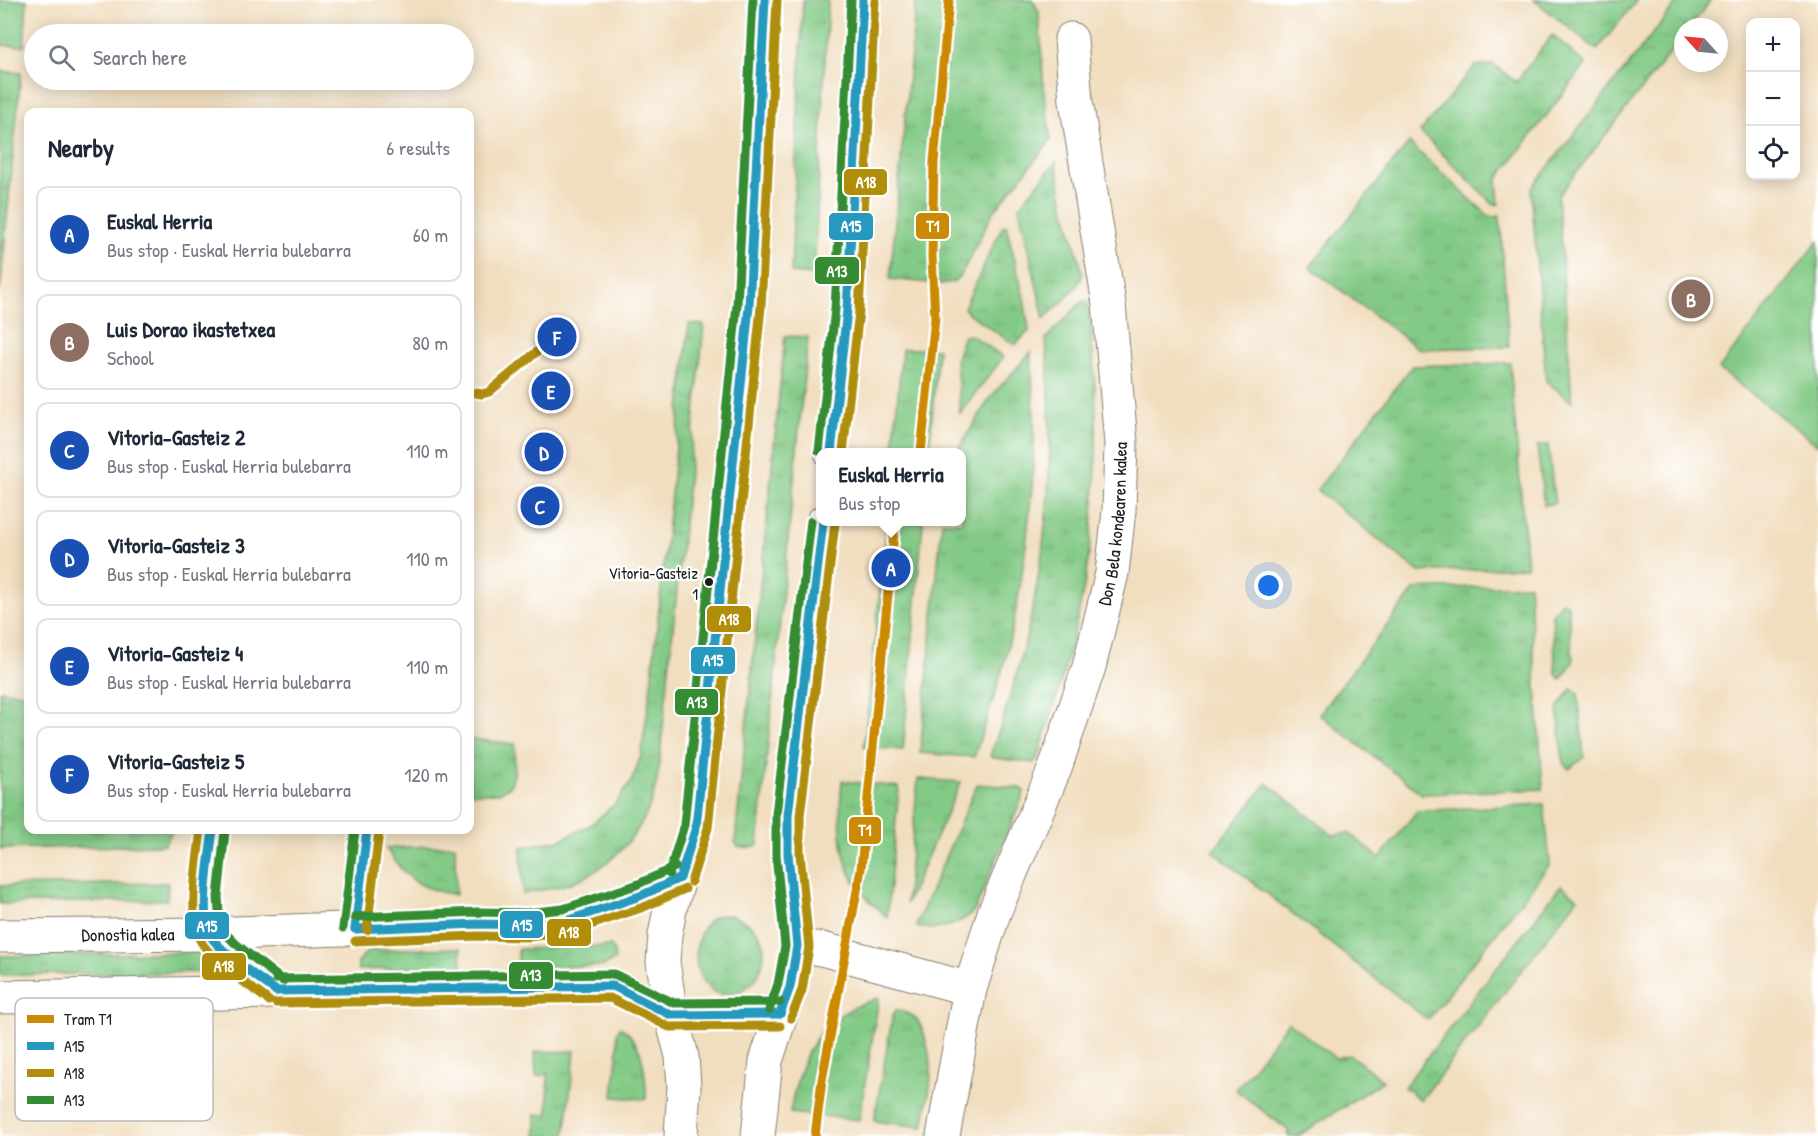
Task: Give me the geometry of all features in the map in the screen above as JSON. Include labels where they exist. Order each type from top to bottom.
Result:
[{"type":"street","points":[[681,1136],[684,1087],[682,1056],[670,1015],[663,962],[671,905],[696,827],[748,318],[765,0]]},
{"type":"street","points":[[832,448],[847,310],[863,0]]},
{"type":"street","name":"Don Bela kondearen kalea","points":[[943,1136],[970,989],[994,913],[1058,757],[1089,667],[1112,573],[1119,511],[1121,443],[1109,304],[1076,101],[1071,39]]},
{"type":"street","points":[[758,1136],[766,1061],[790,987],[797,946],[788,854],[788,815],[823,526]]},
{"type":"street","name":"Donostia kalea","points":[[0,936],[209,934],[478,924],[527,925],[566,921],[640,896],[680,878]]},
{"type":"street","points":[[797,946],[822,949],[970,989]]},
{"type":"street","points":[[0,997],[613,986],[670,1015],[780,1014]]},
{"type":"green space","points":[[0,0],[27,0],[24,46],[0,45]]},
{"type":"green space","points":[[803,0],[828,0],[814,275],[791,273]]},
{"type":"green space","points":[[916,0],[1033,0],[1039,12],[1044,92],[1051,140],[992,214],[961,275],[953,282],[941,284],[890,279]]},
{"type":"green space","points":[[1534,0],[1637,0],[1597,50]]},
{"type":"green space","points":[[1679,0],[1711,0],[1697,18],[1674,18],[1674,48],[1558,196],[1572,402],[1546,381],[1531,189]]},
{"type":"green space","points":[[1552,35],[1586,64],[1497,180],[1499,204],[1494,205],[1420,132],[1475,66],[1493,64],[1516,82]]},
{"type":"green space","points":[[0,71],[21,73],[0,291]]},
{"type":"green space","points":[[1409,143],[1490,217],[1500,216],[1509,347],[1419,349],[1310,267]]},
{"type":"green space","points":[[1056,162],[1064,205],[1083,274],[1071,293],[1044,319],[1019,207]]},
{"type":"green space","points":[[1006,225],[1024,298],[1029,331],[1015,345],[964,308],[1002,227]]},
{"type":"green space","points":[[1818,241],[1818,445],[1719,369]]},
{"type":"green space","points":[[1083,301],[1088,303],[1092,338],[1096,442],[1090,546],[1081,604],[1038,758],[1033,763],[994,758],[990,756],[1022,653],[1043,546],[1050,458],[1046,338]]},
{"type":"green space","points":[[689,324],[704,325],[660,760],[653,797],[630,840],[607,863],[579,879],[523,894],[521,847],[560,840],[589,826],[615,804],[631,782],[641,756],[650,694]]},
{"type":"green space","points":[[971,335],[1002,356],[1002,359],[960,413],[956,358],[964,336]]},
{"type":"green space","points":[[785,336],[808,337],[758,845],[754,848],[746,848],[738,847],[735,841]]},
{"type":"green space","points":[[902,349],[938,349],[929,448],[893,448]]},
{"type":"green space","points":[[1031,352],[1033,468],[1030,509],[1017,604],[1001,674],[974,757],[920,753],[942,526],[966,526],[966,448],[959,448],[991,397]]},
{"type":"green space","points":[[1510,363],[1527,567],[1419,572],[1317,490],[1412,366]]},
{"type":"green space","points":[[1548,445],[1555,503],[1544,505],[1537,446]]},
{"type":"green space","points":[[887,526],[923,526],[903,750],[864,747]]},
{"type":"green space","points":[[1529,585],[1543,789],[1422,794],[1319,714],[1415,589]]},
{"type":"green space","points":[[1562,601],[1568,605],[1573,662],[1561,679],[1556,674],[1552,614]]},
{"type":"green space","points":[[1572,688],[1578,694],[1584,757],[1569,769],[1563,763],[1558,708]]},
{"type":"green space","points":[[0,690],[24,693],[24,834],[171,834],[164,845],[0,849]]},
{"type":"green space","points":[[474,739],[515,744],[514,775],[510,786],[499,793],[474,793]]},
{"type":"green space","points":[[918,779],[961,782],[906,904]]},
{"type":"green space","points":[[842,781],[899,787],[887,917],[858,887],[845,859],[840,819]]},
{"type":"green space","points":[[1267,783],[1333,835],[1349,833],[1380,858],[1417,811],[1544,804],[1550,864],[1428,1020],[1213,851]]},
{"type":"green space","points":[[977,784],[1021,788],[1024,791],[1023,796],[975,910],[963,920],[948,926],[933,929],[917,927],[917,923]]},
{"type":"green space","points":[[455,845],[456,895],[443,893],[415,881],[400,868],[386,848]]},
{"type":"green space","points":[[168,883],[167,900],[0,904],[0,886]]},
{"type":"green space","points":[[1561,885],[1578,898],[1421,1100],[1404,1087]]},
{"type":"green space","points":[[730,915],[746,922],[758,932],[764,947],[764,955],[757,978],[751,984],[737,992],[724,994],[713,991],[699,974],[696,961],[697,947],[701,933],[709,921],[716,916]]},
{"type":"green space","points":[[611,946],[615,960],[603,966],[518,967],[518,949]]},
{"type":"green space","points":[[461,948],[462,967],[358,970],[358,963],[368,950]]},
{"type":"green space","points":[[207,952],[215,972],[0,975],[0,956]]},
{"type":"green space","points":[[879,998],[859,1120],[790,1113],[806,1055],[815,1040],[841,1015],[858,1005]]},
{"type":"green space","points":[[896,1010],[917,1020],[927,1046],[931,1075],[923,1127],[874,1121],[893,1014]]},
{"type":"green space","points":[[1288,1022],[1335,1058],[1350,1055],[1383,1081],[1298,1136],[1288,1136],[1289,1131],[1236,1090]]},
{"type":"green space","points":[[620,1027],[628,1033],[639,1050],[644,1069],[646,1099],[613,1097],[618,1046],[617,1033]]},
{"type":"green space","points":[[575,1051],[565,1136],[536,1136],[536,1114],[548,1115],[548,1074],[536,1076],[535,1052]]},
{"type":"tram line","name":"T1","points":[[921,448],[935,318],[932,256],[934,162],[949,0]]},
{"type":"tram line","name":"T1","points":[[815,1136],[822,1080],[861,869],[895,526]]},
{"type":"transit line","name":"A13","points":[[669,874],[684,825],[737,305],[753,0]]},
{"type":"transit line","name":"A15","points":[[680,878],[696,827],[749,306],[765,0]]},
{"type":"transit line","name":"A13","points":[[819,448],[835,309],[851,0]]},
{"type":"transit line","name":"A15","points":[[831,448],[847,310],[863,0]]},
{"type":"transit line","name":"A18","points":[[691,882],[708,828],[761,307],[777,1]]},
{"type":"transit line","name":"A18","points":[[843,448],[859,311],[875,1]]},
{"type":"transit line","name":"A18","points":[[474,393],[489,392],[564,329]]},
{"type":"transit line","name":"A13","points":[[769,1010],[778,984],[785,946],[776,855],[776,814],[811,521]]},
{"type":"transit line","name":"A15","points":[[780,1014],[790,987],[797,946],[788,854],[788,815],[823,526]]},
{"type":"transit line","name":"A18","points":[[791,1018],[802,990],[809,947],[800,853],[800,816],[835,526]]},
{"type":"transit line","name":"A18","points":[[200,834],[194,902],[196,930],[200,940],[222,965],[269,1001]]},
{"type":"transit line","name":"A15","points":[[212,834],[205,911],[209,933],[229,956],[276,991]]},
{"type":"transit line","name":"A13","points":[[225,834],[218,897],[220,928],[236,944],[283,981]]},
{"type":"transit line","name":"A13","points":[[343,928],[355,834]]},
{"type":"transit line","name":"A15","points":[[355,929],[367,834]]},
{"type":"transit line","name":"A18","points":[[367,930],[379,834]]},
{"type":"transit line","name":"A13","points":[[355,917],[478,912],[527,913],[563,909],[636,885],[675,867]]},
{"type":"transit line","name":"A15","points":[[355,929],[478,924],[527,925],[566,921],[640,896],[680,878]]},
{"type":"transit line","name":"A18","points":[[355,941],[478,936],[527,937],[567,933],[644,907],[685,889]]},
{"type":"transit line","name":"A13","points":[[276,979],[614,974],[674,1003],[780,1002]]},
{"type":"transit line","name":"A15","points":[[276,991],[613,986],[671,1015],[780,1014]]},
{"type":"transit line","name":"A18","points":[[276,1003],[610,998],[669,1027],[780,1026]]},
{"type":"place","name":"Luis Dorao ikastetxea","points":[[1691,299]]},
{"type":"place","name":"Vitoria-Gasteiz 5","points":[[557,337]]},
{"type":"place","name":"Vitoria-Gasteiz 4","points":[[551,391]]},
{"type":"place","name":"Vitoria-Gasteiz 3","points":[[544,452]]},
{"type":"place","name":"Vitoria-Gasteiz 2","points":[[540,506]]},
{"type":"place","name":"Euskal Herria","points":[[891,568]]},
{"type":"place","name":"Vitoria-Gasteiz 1","points":[[709,582]]}]
